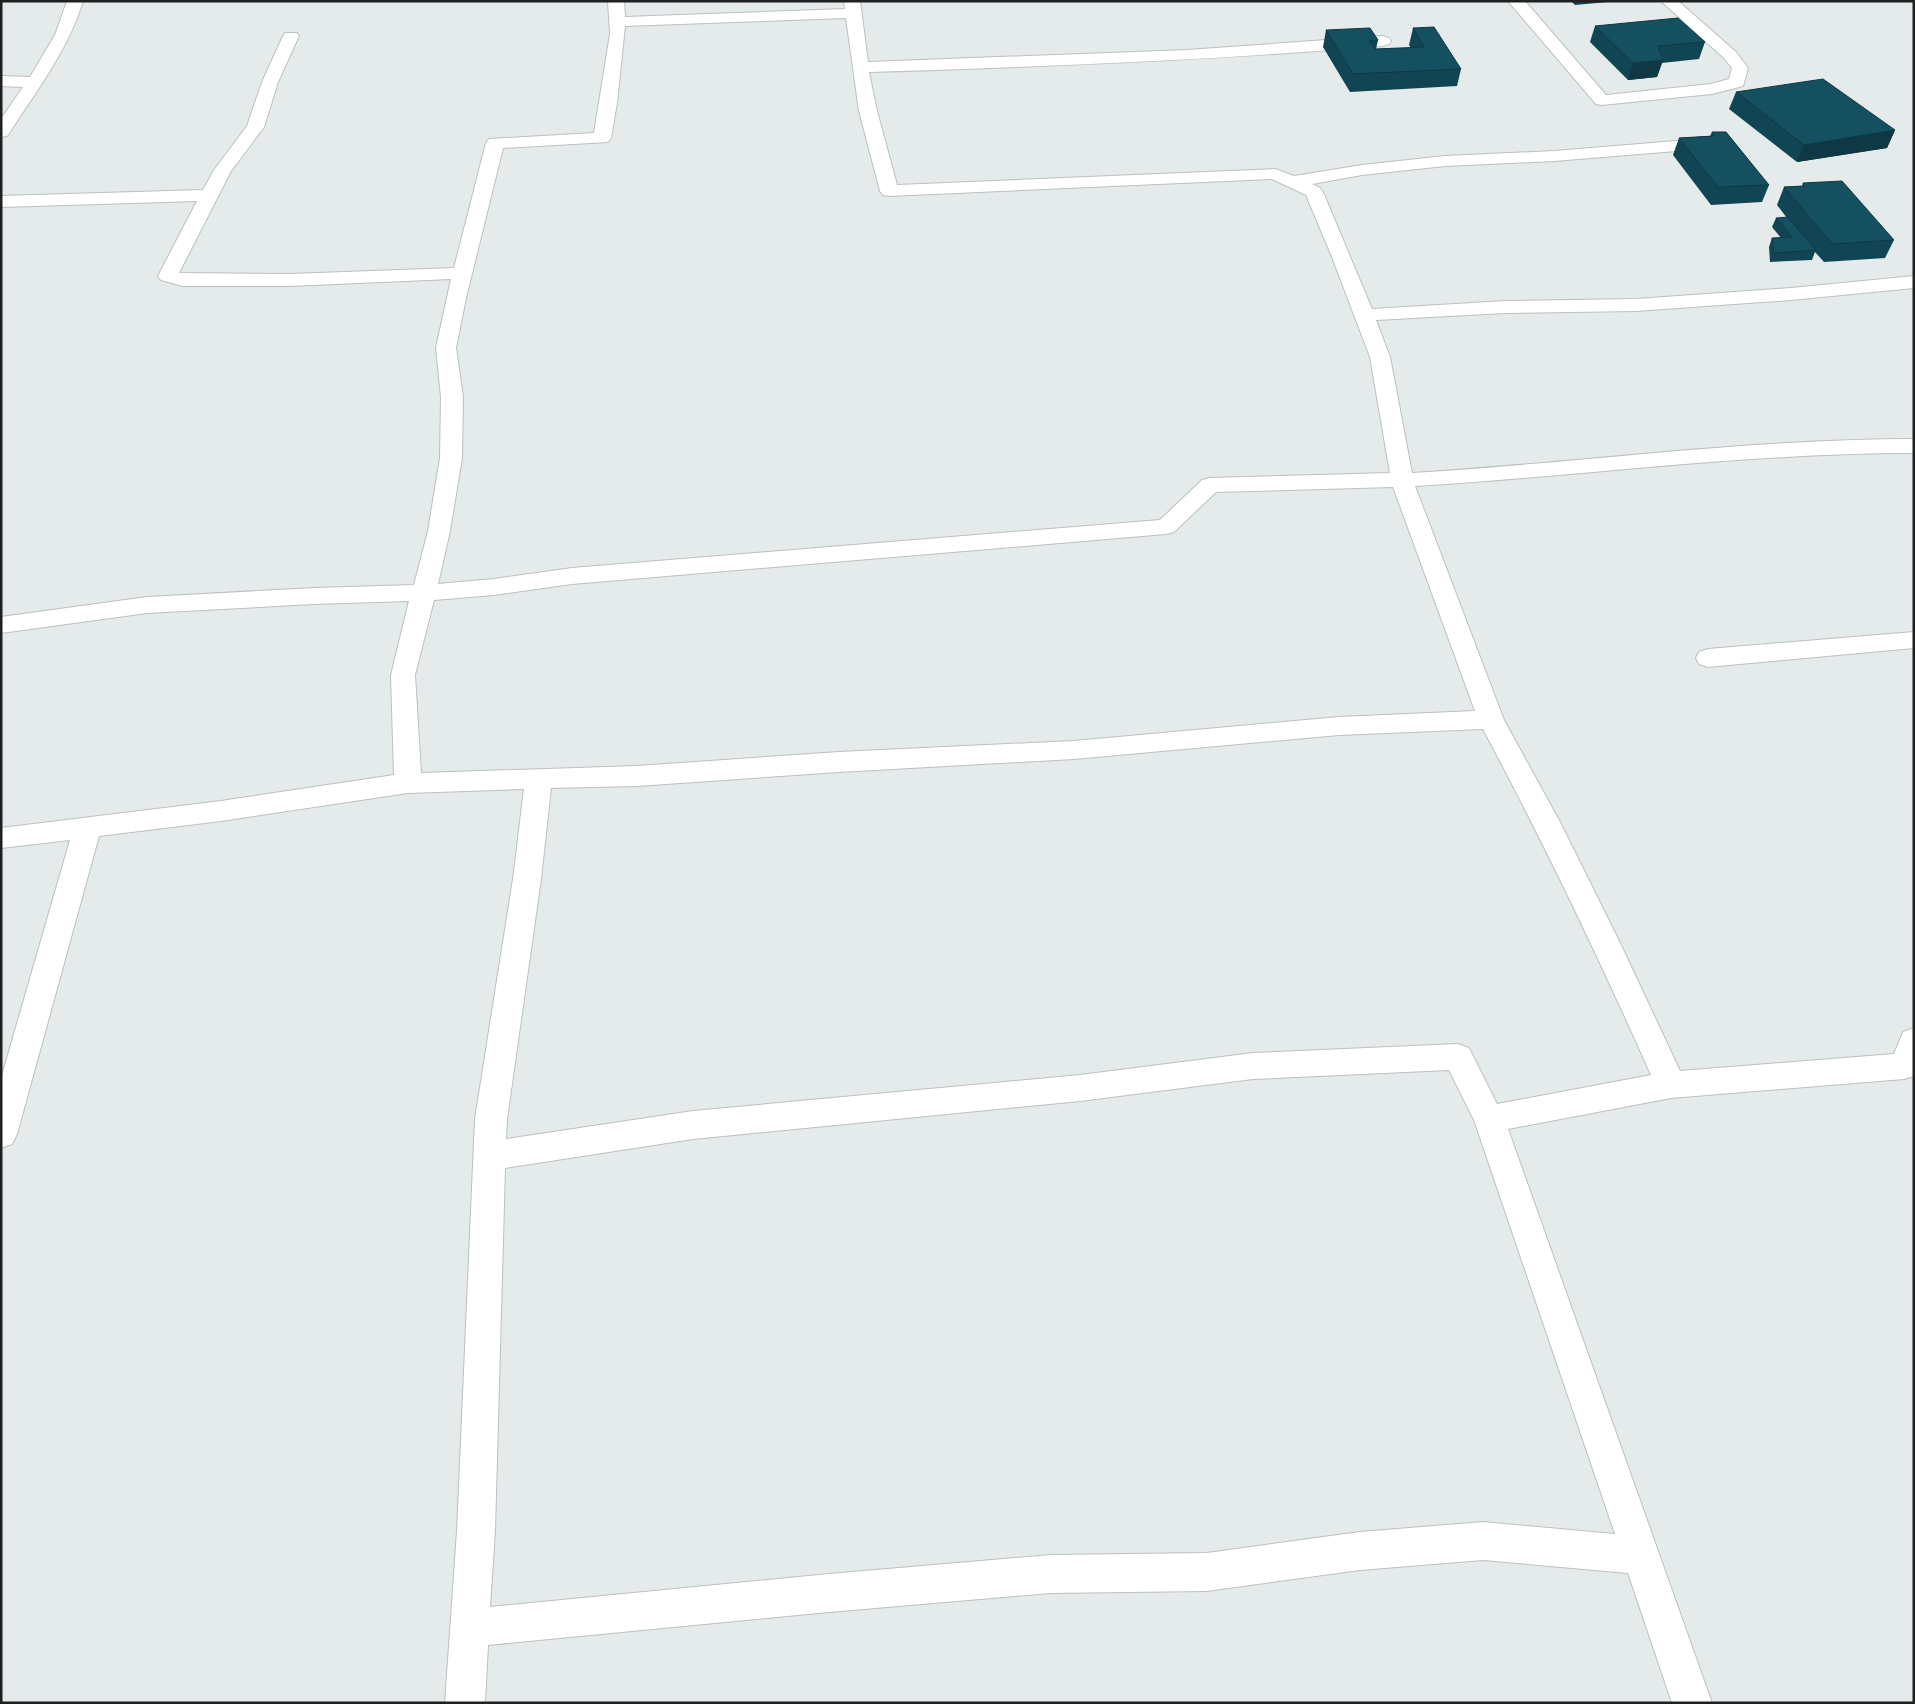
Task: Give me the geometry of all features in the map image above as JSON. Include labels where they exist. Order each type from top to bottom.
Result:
[{"type":"street","points":[[1,132],[34,82],[64,31],[75,1]]},
{"type":"street","points":[[408,783],[403,675],[439,531],[451,458],[452,397],[446,348],[495,143],[602,138],[609,103],[618,34],[616,1]]},
{"type":"street","points":[[1516,1],[1602,100],[1712,88],[1737,82],[1740,68],[1730,55],[1668,1]]},
{"type":"street","points":[[618,22],[853,7],[860,67],[868,111],[890,191],[1275,174],[1314,192],[1380,357],[1402,480],[1491,720],[1547,824],[1607,945],[1671,1085]]},
{"type":"street","points":[[291,36],[270,82],[255,127],[223,170],[208,195],[168,276],[183,280],[290,280],[463,273]]},
{"type":"street","points":[[860,67],[1204,53],[1383,41]]},
{"type":"street","points":[[1,81],[34,82]]},
{"type":"street","points":[[1292,182],[1362,170],[1445,161],[1564,155],[1715,143]]},
{"type":"street","points":[[1,202],[208,195]]},
{"type":"street","points":[[1364,315],[1505,307],[1636,305],[1791,294],[1914,282]]},
{"type":"street","points":[[1,625],[147,605],[314,596],[424,593],[494,587],[581,576],[1166,527],[1210,484],[1402,480],[1506,474],[1675,457],[1854,446],[1914,446]]},
{"type":"street","points":[[1708,658],[1914,640]]},
{"type":"street","points":[[1,838],[87,829],[221,811],[408,783],[637,776],[839,762],[1074,750],[1339,726],[1491,720]]},
{"type":"street","points":[[465,1703],[476,1531],[491,1119],[527,879],[539,779]]},
{"type":"street","points":[[1,1134],[87,829]]},
{"type":"street","points":[[1489,1119],[1671,1085],[1904,1066],[1914,1040]]},
{"type":"street","points":[[489,1156],[692,1125],[1080,1088],[1253,1066],[1458,1057],[1489,1119],[1692,1703]]},
{"type":"street","points":[[470,1628],[829,1593],[1051,1574],[1207,1572],[1360,1550],[1483,1541],[1640,1556]]},
{"type":"building","points":[[1678,18],[1705,42],[1658,46],[1663,60],[1633,63],[1595,26]]},
{"type":"building","points":[[1434,27],[1461,69],[1353,74],[1326,30],[1370,28],[1378,40],[1369,41],[1375,49],[1424,47],[1413,28]]},
{"type":"building","points":[[1823,79],[1895,130],[1804,145],[1736,92]]},
{"type":"building","points":[[1712,132],[1726,132],[1769,185],[1718,187],[1679,138],[1714,136]]},
{"type":"building","points":[[1842,181],[1894,240],[1832,244],[1784,187],[1804,186],[1803,183]]},
{"type":"building","points":[[1788,217],[1816,250],[1774,253],[1772,238],[1792,237],[1776,218]]}]
